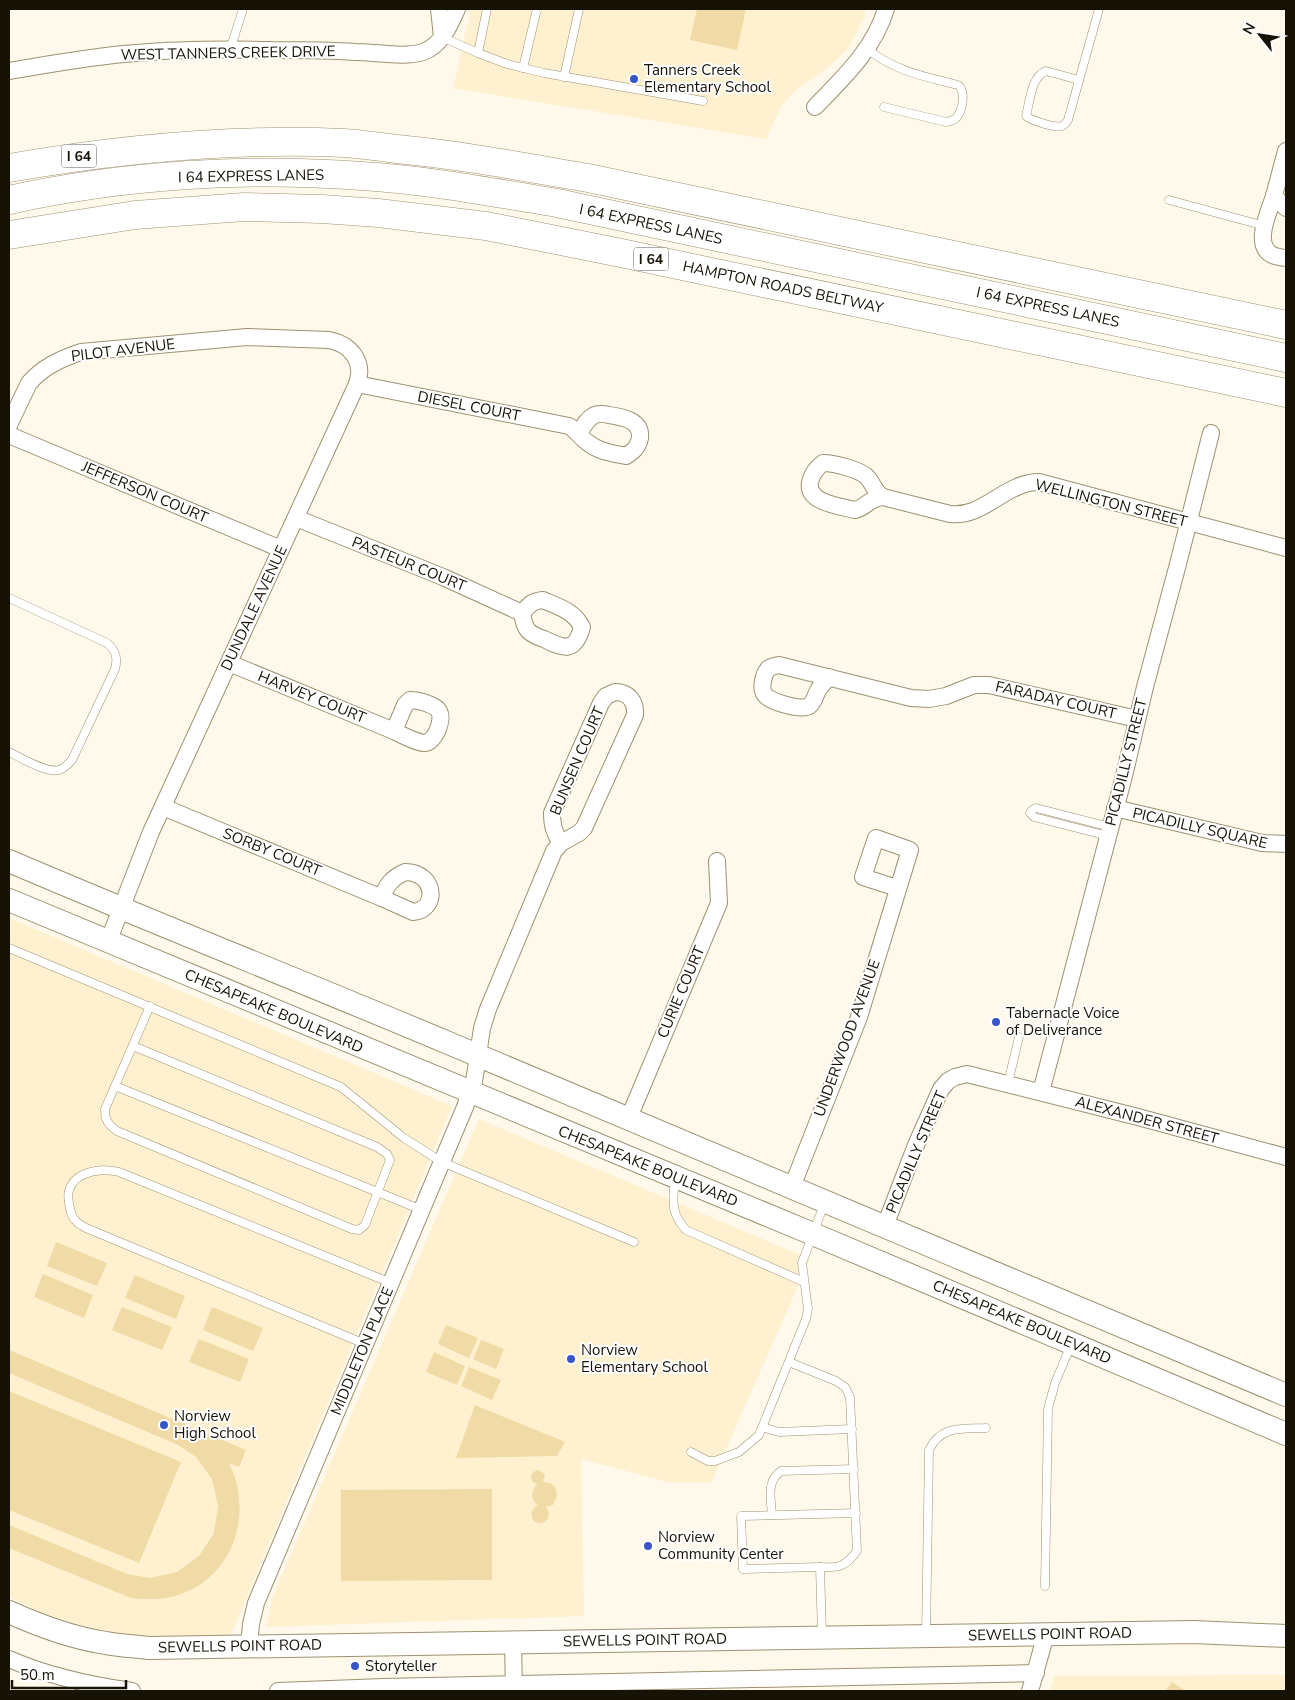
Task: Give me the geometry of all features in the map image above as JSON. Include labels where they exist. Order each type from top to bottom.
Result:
[{"type":"highway","name":"I 64","points":[[9,168],[66,158],[150,148],[225,143],[346,143],[420,151],[588,178],[1286,325]]},
{"type":"highway","name":"I 64 EXPRESS LANES","points":[[9,200],[45,192],[118,181],[194,175],[271,173],[362,176],[460,186],[556,203],[1286,358]]},
{"type":"highway","name":"HAMPTON ROADS BELTWAY","points":[[9,235],[135,215],[244,207],[378,213],[486,226],[1286,393]]},
{"type":"main road","points":[[9,861],[120,909],[479,1056],[1286,1394]]},
{"type":"main road","name":"CHESAPEAKE BOULEVARD","points":[[9,900],[813,1234],[1286,1434]]},
{"type":"main road","name":"SEWELLS POINT ROAD","points":[[9,1612],[43,1627],[78,1638],[149,1648],[1194,1632],[1286,1636]]},
{"type":"street","points":[[440,9],[442,37]]},
{"type":"street","points":[[442,37],[457,9]]},
{"type":"street","points":[[815,106],[850,71],[867,50],[877,32],[886,9]]},
{"type":"street","name":"WEST TANNERS CREEK DRIVE","points":[[9,71],[94,57],[136,53],[230,50],[344,51],[412,55],[425,52],[442,37]]},
{"type":"street","points":[[1286,151],[1279,190],[1265,226],[1262,243],[1271,255],[1286,258]]},
{"type":"street","points":[[1279,190],[1286,208]]},
{"type":"street","name":"PILOT AVENUE","points":[[9,425],[29,383],[47,366],[80,352],[247,337],[272,338]]},
{"type":"street","name":"DUNDALE AVENUE","points":[[108,942],[163,807],[359,377],[359,366],[355,356],[339,342],[272,338]]},
{"type":"street","name":"DIESEL COURT","points":[[357,384],[569,426],[579,434]]},
{"type":"street","name":"PICADILLY STREET","points":[[1041,1092],[1211,433]]},
{"type":"street","name":"JEFFERSON COURT","points":[[9,435],[281,549]]},
{"type":"street","name":"WELLINGTON STREET","points":[[883,497],[959,515],[971,513],[1018,485],[1039,482],[1286,548]]},
{"type":"street","name":"PASTEUR COURT","points":[[296,518],[443,577],[522,613]]},
{"type":"street","name":"HARVEY COURT","points":[[229,663],[394,731]]},
{"type":"street","name":"FARADAY COURT","points":[[829,677],[911,698],[929,699],[946,696],[974,685],[989,685],[1137,719]]},
{"type":"street","name":"BUNSEN COURT","points":[[479,1056],[482,1028],[488,1010],[554,851],[561,843],[584,828],[635,715],[632,700],[626,694],[615,692],[606,696],[597,711],[552,813],[552,824],[555,834],[561,843]]},
{"type":"street","name":"SORBY COURT","points":[[163,807],[382,898]]},
{"type":"street","name":"PICADILLY SQUARE","points":[[1115,808],[1262,843],[1286,844]]},
{"type":"street","name":"CURIE COURT","points":[[628,1120],[718,903],[716,861]]},
{"type":"street","name":"UNDERWOOD AVENUE","points":[[792,1187],[859,1017],[897,888]]},
{"type":"street","name":"MIDDLETON PLACE","points":[[249,1646],[251,1624],[256,1603],[442,1162],[474,1082],[479,1056]]},
{"type":"street","name":"PICADILLY STREET","points":[[885,1226],[916,1146],[941,1089],[948,1081],[967,1074],[1008,1084]]},
{"type":"street","name":"ALEXANDER STREET","points":[[1008,1084],[1286,1157]]},
{"type":"street","points":[[1030,1691],[1046,1634]]},
{"type":"street","points":[[513,1642],[513,1688]]},
{"type":"street","points":[[9,1659],[70,1680],[94,1686],[132,1691]]},
{"type":"street","points":[[278,1691],[383,1687],[513,1688],[938,1674],[1036,1673]]},
{"type":"lane","points":[[230,50],[243,9]]},
{"type":"lane","points":[[478,53],[487,9]]},
{"type":"lane","points":[[564,77],[579,9]]},
{"type":"lane","points":[[1079,80],[1046,71],[1040,73],[1036,79],[1026,116],[1031,120],[1060,127],[1068,120],[1099,9]]},
{"type":"lane","points":[[523,68],[536,13]]},
{"type":"lane","points":[[442,37],[478,53],[523,68],[564,77],[703,100]]},
{"type":"lane","points":[[867,50],[882,61],[898,69],[958,85],[962,88],[964,94],[958,116],[952,121],[946,122],[884,107]]},
{"type":"lane","points":[[1169,200],[1265,226]]},
{"type":"lane","points":[[9,598],[107,642],[116,655],[117,662],[72,760],[64,768],[49,770],[9,752]]},
{"type":"lane","points":[[1036,808],[1109,831],[1034,817],[1030,813],[1036,808]]},
{"type":"lane","points":[[9,948],[341,1087],[404,1138],[442,1162],[634,1242]]},
{"type":"lane","points":[[133,1046],[377,1147],[387,1154],[390,1160],[365,1225],[359,1230],[352,1229],[117,1131],[108,1124],[105,1117],[105,1109],[150,1006]]},
{"type":"lane","points":[[1008,1084],[1020,1038]]},
{"type":"lane","points":[[115,1086],[422,1210]]},
{"type":"lane","points":[[365,1344],[86,1228],[75,1221],[70,1212],[68,1198],[72,1185],[83,1174],[94,1170],[108,1169],[119,1172],[391,1283]]},
{"type":"lane","points":[[675,1177],[674,1214],[677,1221],[686,1230],[804,1282]]},
{"type":"lane","points":[[691,1452],[708,1461],[715,1461],[739,1452],[759,1435],[806,1319],[808,1309],[802,1263],[826,1201]]},
{"type":"lane","points":[[1045,1586],[1048,1409],[1054,1383],[1072,1343]]},
{"type":"lane","points":[[789,1362],[836,1381],[845,1387],[850,1397],[854,1469],[856,1513],[857,1551],[851,1560],[837,1568],[743,1569],[741,1516],[856,1513]]},
{"type":"lane","points":[[762,1427],[779,1432],[852,1429]]},
{"type":"lane","points":[[926,1636],[929,1450],[934,1441],[946,1431],[986,1428]]},
{"type":"lane","points":[[772,1515],[770,1486],[775,1476],[781,1471],[854,1469]]},
{"type":"lane","points":[[820,1567],[822,1637]]},
{"type":"shaded area","name":"Tanners Creek Elementary School","points":[[471,9],[866,9],[863,20],[848,49],[825,70],[795,91],[781,107],[766,139],[453,88]]},
{"type":"shaded area","points":[[697,9],[746,9],[737,50],[690,40]]},
{"type":"shaded area","name":"Norview High School","points":[[9,918],[452,1106],[230,1637],[133,1636],[80,1625],[40,1612],[9,1597]]},
{"type":"shaded area","name":"Norview Elementary School","points":[[479,1119],[810,1259],[711,1483],[672,1483],[581,1459],[584,1616],[266,1627],[273,1596]]},
{"type":"shaded area","points":[[56,1242],[107,1263],[97,1286],[47,1266]]},
{"type":"shaded area","points":[[43,1274],[93,1295],[84,1318],[34,1297]]},
{"type":"shaded area","points":[[135,1275],[185,1296],[176,1319],[125,1298]]},
{"type":"shaded area","points":[[122,1307],[172,1327],[162,1350],[112,1330]]},
{"type":"shaded area","points":[[212,1307],[263,1328],[253,1351],[203,1330]]},
{"type":"shaded area","points":[[446,1325],[478,1338],[469,1358],[438,1344]]},
{"type":"shaded area","points":[[199,1339],[249,1359],[240,1382],[189,1362]]},
{"type":"shaded area","points":[[481,1340],[504,1349],[496,1369],[473,1359]]},
{"type":"shaded area","points":[[9,1350],[246,1450],[239,1467],[229,1463],[237,1484],[240,1505],[238,1527],[232,1547],[221,1565],[207,1580],[188,1591],[166,1598],[131,1598],[9,1548],[9,1525],[127,1574],[150,1578],[177,1572],[199,1556],[214,1533],[218,1506],[212,1479],[196,1457],[178,1445],[9,1373]]},
{"type":"shaded area","points":[[434,1352],[465,1366],[457,1385],[426,1372]]},
{"type":"shaded area","points":[[469,1367],[501,1380],[492,1400],[461,1386]]},
{"type":"shaded area","points":[[9,1391],[181,1462],[139,1563],[9,1510]]},
{"type":"shaded area","points":[[475,1405],[565,1442],[557,1456],[456,1458]]},
{"type":"shaded area","points":[[538,1470],[545,1474],[543,1482],[553,1486],[557,1496],[553,1505],[546,1507],[549,1512],[548,1519],[540,1523],[533,1520],[532,1515],[533,1510],[538,1505],[532,1495],[537,1484],[533,1482],[531,1477],[533,1472]]},
{"type":"shaded area","points":[[492,1489],[492,1580],[341,1581],[341,1490]]},
{"type":"shaded area","points":[[1286,1675],[1286,1691],[1050,1691],[1055,1676]]},
{"type":"shaded area","points":[[1172,1682],[1186,1691],[1165,1691]]},
{"type":"place","name":"Tanners Creek Elementary School","points":[[634,79]]},
{"type":"place","name":"Tabernacle Voice of Deliverance","points":[[996,1022]]},
{"type":"place","name":"Norview Elementary School","points":[[571,1359]]},
{"type":"place","name":"Norview High School","points":[[164,1425]]},
{"type":"place","name":"Norview Community Center","points":[[648,1546]]},
{"type":"place","name":"Storyteller","points":[[355,1666]]}]
